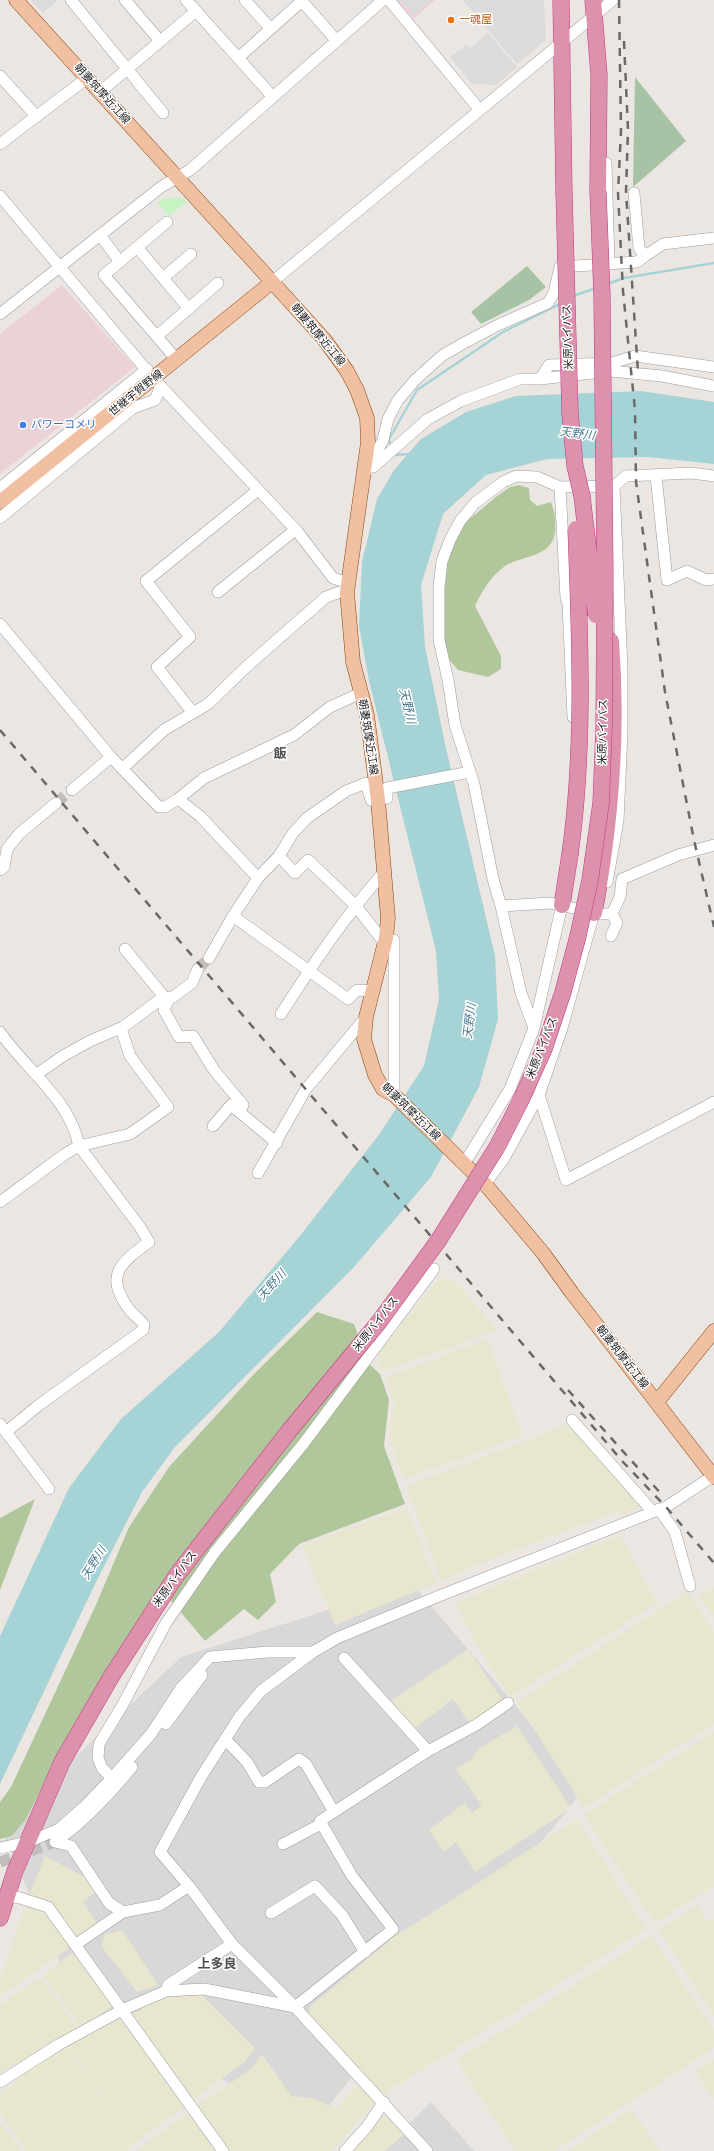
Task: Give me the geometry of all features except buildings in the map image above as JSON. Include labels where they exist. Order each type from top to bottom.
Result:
[{"type":"highway","name":"米原バイパス","points":[[561,0],[570,413],[575,466],[582,496],[603,673]]},
{"type":"highway","name":"米原バイパス","points":[[0,1918],[15,1871],[62,1762],[111,1677],[176,1576],[289,1431],[379,1322],[438,1241],[497,1147],[520,1102],[544,1049],[563,992],[578,936],[590,880],[601,802],[604,727],[603,673],[605,574],[602,296],[598,191],[598,75],[593,0]]},
{"type":"highway","points":[[559,905],[570,854],[576,806],[580,724],[575,466]]},
{"type":"highway","points":[[597,913],[611,799],[614,728],[613,672],[605,574]]},
{"type":"main road","name":"朝妻筑摩近江線","points":[[16,0],[324,339],[348,371],[358,390],[366,418],[368,442],[347,588],[353,662],[367,715],[378,800],[388,918],[374,991],[366,1017],[364,1039],[368,1057],[375,1075],[383,1089],[397,1098],[485,1184],[542,1253],[714,1476]]},
{"type":"main road","name":"世継宇賀野線","points":[[0,502],[272,282]]},
{"type":"main road","points":[[658,1402],[714,1330]]},
{"type":"street","points":[[71,0],[162,113]]},
{"type":"street","points":[[125,0],[160,41]]},
{"type":"street","points":[[186,0],[273,97]]},
{"type":"street","points":[[245,0],[270,28]]},
{"type":"street","points":[[238,58],[301,0],[337,41]]},
{"type":"street","points":[[0,314],[161,187],[190,170],[383,0]]},
{"type":"street","points":[[389,0],[480,109]]},
{"type":"street","points":[[272,282],[613,0]]},
{"type":"street","points":[[100,92],[196,11]]},
{"type":"street","points":[[598,75],[604,105],[609,264]]},
{"type":"street","points":[[0,76],[36,116]]},
{"type":"street","points":[[0,144],[87,78]]},
{"type":"street","points":[[364,476],[384,440],[388,420],[398,400],[415,380],[443,355],[498,325],[548,303],[554,293],[560,267],[555,116],[563,89]]},
{"type":"street","points":[[634,193],[639,248],[645,256]]},
{"type":"street","points":[[0,196],[154,378],[295,530],[333,578],[347,588],[326,597],[246,667],[208,704],[164,730],[123,768]]},
{"type":"street","points":[[168,222],[104,275],[177,360]]},
{"type":"street","points":[[100,235],[120,262]]},
{"type":"street","points":[[560,267],[637,262],[663,244],[714,238]]},
{"type":"street","points":[[137,247],[189,309]]},
{"type":"street","points":[[163,278],[192,254]]},
{"type":"street","points":[[157,336],[218,284]]},
{"type":"street","points":[[540,379],[549,365],[612,363],[635,356],[714,367]]},
{"type":"street","points":[[364,476],[428,419],[461,401],[520,379],[540,379],[610,371],[662,376],[714,386]]},
{"type":"street","points":[[0,488],[154,378]]},
{"type":"street","points":[[0,518],[133,408],[155,400],[154,378]]},
{"type":"street","points":[[534,1028],[521,993],[501,906],[488,859],[474,784],[466,773],[455,725],[448,680],[439,640],[439,587],[442,561],[450,540],[460,521],[475,503],[503,482],[516,476],[525,475],[537,477],[560,487],[614,486],[626,476],[656,476],[692,473],[714,476]]},
{"type":"street","points":[[656,476],[667,580],[687,570],[706,580],[714,579]]},
{"type":"street","points":[[485,1184],[500,1164],[539,1095],[562,1028],[597,913],[618,821],[622,733],[622,668],[614,486]]},
{"type":"street","points":[[459,1159],[510,1089],[534,1028],[559,905],[570,806],[573,724],[568,604],[566,598],[560,487]]},
{"type":"street","points":[[193,713],[157,667],[190,637],[146,581],[258,490]]},
{"type":"street","points":[[218,592],[295,530]]},
{"type":"street","points":[[0,624],[111,757],[159,808],[165,807],[178,799],[204,778],[294,735],[330,707],[361,693]]},
{"type":"street","points":[[72,790],[111,757]]},
{"type":"street","points":[[209,958],[233,916],[258,878],[279,856],[293,833],[307,818],[346,791],[366,783],[371,800],[378,800],[387,798],[387,788],[466,773]]},
{"type":"street","points":[[178,799],[200,816],[258,878]]},
{"type":"street","points":[[0,870],[4,867],[7,849],[19,834],[56,803]]},
{"type":"street","points":[[612,914],[620,897],[622,879],[678,855],[714,845]]},
{"type":"street","points":[[279,856],[295,874],[308,860],[355,905],[384,942],[394,940],[397,1098]]},
{"type":"street","points":[[281,1014],[309,970],[355,905],[385,871]]},
{"type":"street","points":[[501,906],[559,905],[597,913],[612,914]]},
{"type":"street","points":[[611,936],[617,923],[612,914]]},
{"type":"street","points":[[233,916],[348,999],[357,990],[374,991]]},
{"type":"street","points":[[125,949],[167,998]]},
{"type":"street","points":[[37,1074],[63,1056],[90,1041],[120,1028],[167,998],[173,997],[192,983],[198,969]]},
{"type":"street","points":[[167,998],[164,1010],[179,1037],[193,1036],[214,1070],[243,1104],[239,1112]]},
{"type":"street","points":[[258,1173],[277,1143],[306,1089],[366,1017]]},
{"type":"street","points":[[0,1202],[64,1154],[79,1146],[130,1134],[168,1106],[130,1056],[120,1028]]},
{"type":"street","points":[[0,1032],[37,1074],[61,1106],[76,1132],[79,1146],[140,1227],[149,1242],[134,1253],[124,1264],[116,1277],[116,1287],[129,1310],[144,1325],[143,1330],[39,1405],[3,1428],[49,1489]]},
{"type":"street","points":[[539,1095],[566,1180],[714,1102]]},
{"type":"street","points":[[213,1126],[231,1105],[277,1143]]},
{"type":"street","points":[[112,1778],[102,1768],[98,1758],[99,1744],[122,1706],[166,1623],[215,1552],[304,1443],[434,1269]]},
{"type":"street","points":[[572,1420],[675,1532],[690,1586]]},
{"type":"street","points":[[427,2151],[384,2102],[295,2007],[232,1944],[189,1886],[160,1852],[201,1777],[240,1716],[261,1691],[313,1652],[337,1638],[656,1510],[714,1476]]},
{"type":"street","points":[[0,1848],[28,1842],[59,1828],[112,1778],[152,1734],[182,1688],[210,1657],[268,1652],[313,1652]]},
{"type":"street","points":[[123,1912],[109,1904],[70,1846],[55,1842],[71,1831],[107,1797],[156,1738],[209,1666],[210,1657]]},
{"type":"street","points":[[344,1658],[428,1751]]},
{"type":"street","points":[[283,1844],[321,1824],[320,1821],[428,1751],[476,1724],[508,1703]]},
{"type":"street","points":[[226,1739],[247,1762],[259,1782],[266,1782],[299,1760],[306,1764],[334,1812]]},
{"type":"street","points":[[0,2082],[58,2045],[122,2010],[166,1991],[204,1989],[295,2007],[365,1952],[393,1929],[352,1876],[321,1824]]},
{"type":"street","points":[[75,1945],[123,1912],[160,1905],[189,1886]]},
{"type":"street","points":[[271,1913],[315,1886],[342,1915],[365,1952]]},
{"type":"street","points":[[6,1898],[17,1897],[48,1907],[223,2151]]},
{"type":"street","points":[[166,1991],[168,1985],[232,1944]]},
{"type":"street","points":[[345,2151],[366,2128],[384,2102]]},
{"type":"shaded area","points":[[31,0],[58,0],[43,13]]},
{"type":"shaded area","points":[[397,0],[435,0],[414,19]]},
{"type":"shaded area","points":[[401,0],[431,0],[415,15]]},
{"type":"shaded area","points":[[463,0],[544,0],[546,40],[517,64]]},
{"type":"shaded area","points":[[488,33],[517,67],[496,85],[472,84],[450,57],[467,44],[470,48]]},
{"type":"shaded area","points":[[62,285],[135,367],[0,474],[0,334]]},
{"type":"shaded area","points":[[447,1278],[455,1281],[497,1330],[381,1372],[378,1364],[381,1359],[378,1354],[438,1279]]},
{"type":"shaded area","points":[[487,1339],[523,1436],[404,1479],[389,1438],[394,1405],[386,1377]]},
{"type":"shaded area","points":[[572,1423],[642,1506],[621,1516],[618,1512],[504,1554],[441,1581],[406,1486]]},
{"type":"shaded area","points":[[407,1508],[436,1583],[335,1625],[302,1545]]},
{"type":"shaded area","points":[[620,1535],[657,1603],[510,1697],[479,1649],[455,1603]]},
{"type":"shaded area","points":[[412,1583],[585,1788],[311,2128],[77,2000],[0,1828],[181,1657]]},
{"type":"shaded area","points":[[714,1589],[714,1618],[699,1595]]},
{"type":"shaded area","points":[[687,1591],[714,1632],[714,1724],[584,1808],[517,1702]]},
{"type":"shaded area","points":[[468,1649],[504,1702],[470,1724],[453,1699],[413,1730],[388,1703]]},
{"type":"shaded area","points":[[517,1726],[571,1808],[475,1872],[456,1842],[444,1852],[429,1830],[465,1803],[472,1813],[482,1806],[456,1769],[470,1760],[480,1748]]},
{"type":"shaded area","points":[[714,1731],[714,1886],[655,1923],[584,1815]]},
{"type":"shaded area","points":[[577,1819],[646,1929],[382,2095],[308,2014],[311,2006],[394,1937]]},
{"type":"shaded area","points":[[45,1856],[90,1880],[95,1892],[83,1902],[98,1924],[76,1940],[29,1896]]},
{"type":"shaded area","points":[[26,1904],[46,1910],[69,1942],[68,1949],[0,1997],[0,1981]]},
{"type":"shaded area","points":[[697,1905],[707,1922],[714,1918],[714,2016],[659,1930]]},
{"type":"shaded area","points":[[122,1930],[158,1985],[137,1992],[102,1947],[104,1935]]},
{"type":"shaded area","points":[[652,1935],[714,2031],[714,2048],[554,2151],[515,2151],[457,2060]]},
{"type":"shaded area","points":[[74,1952],[113,2006],[80,2027],[43,1975]]},
{"type":"shaded area","points":[[41,1977],[77,2028],[0,2073],[0,2005]]},
{"type":"shaded area","points":[[202,1995],[255,2048],[245,2062],[191,2101],[128,2014],[140,2011],[146,2003],[165,1997]]},
{"type":"shaded area","points":[[123,2016],[187,2105],[136,2142],[69,2046],[111,2021]]},
{"type":"shaded area","points":[[68,2047],[136,2143],[125,2151],[27,2151],[0,2113],[0,2092],[16,2083],[20,2074]]},
{"type":"shaded area","points":[[262,2054],[291,2096],[315,2099],[336,2109],[360,2083],[377,2101],[332,2151],[227,2151],[196,2107],[252,2068]]},
{"type":"shaded area","points":[[714,2060],[714,2099],[696,2072]]},
{"type":"shaded area","points":[[431,2102],[474,2151],[382,2151]]},
{"type":"shaded area","points":[[632,2109],[660,2151],[567,2151]]},
{"type":"shaded area","points":[[191,2111],[220,2151],[135,2151]]},
{"type":"shaded area","points":[[384,2114],[404,2134],[385,2151],[352,2151]]},
{"type":"shaded area","points":[[0,2122],[21,2151],[0,2151]]},
{"type":"green space","points":[[635,77],[686,141],[633,187]]},
{"type":"green space","points":[[181,197],[187,202],[169,216],[157,203],[162,199]]},
{"type":"green space","points":[[527,266],[546,287],[529,300],[481,324],[471,312]]},
{"type":"green space","points":[[519,485],[529,488],[530,500],[537,506],[551,502],[555,520],[553,540],[548,547],[542,551],[535,555],[512,562],[495,574],[487,584],[475,606],[501,656],[501,669],[488,677],[458,670],[447,657],[442,638],[446,568],[451,550],[466,522],[510,487]]},
{"type":"green space","points":[[317,1312],[354,1324],[368,1363],[380,1374],[389,1400],[384,1446],[405,1504],[299,1544],[270,1574],[276,1602],[258,1620],[244,1609],[205,1641],[162,1590],[64,1743],[26,1819],[12,1836],[0,1839],[0,1802],[11,1787],[95,1607],[129,1527],[169,1467],[254,1374]]},
{"type":"green space","points":[[35,1499],[0,1590],[0,1518]]},
{"type":"water","name":"天野川","points":[[641,391],[714,402],[714,464],[649,457],[547,459],[486,475],[443,514],[421,585],[425,646],[445,744],[495,956],[498,1019],[479,1087],[431,1177],[354,1267],[175,1447],[142,1492],[95,1584],[0,1784],[0,1636],[69,1488],[121,1419],[219,1332],[299,1237],[378,1136],[424,1066],[439,1000],[436,951],[369,681],[359,626],[362,562],[377,499],[394,470],[421,439],[466,412],[516,396]]},
{"type":"waterway","points":[[607,284],[624,278],[714,263]]},
{"type":"waterway","points":[[573,296],[596,288]]},
{"type":"waterway","points":[[391,446],[389,439],[417,390],[503,332],[562,303]]},
{"type":"waterway","points":[[394,452],[395,455],[408,454],[410,456]]},
{"type":"tunnel","points":[[56,803],[72,790]]},
{"type":"tunnel","points":[[198,969],[209,958]]},
{"type":"tunnel","points":[[0,1862],[55,1842]]},
{"type":"railway","points":[[619,0],[621,131],[618,193],[623,291],[635,410],[636,482],[665,692],[694,840],[714,927]]},
{"type":"railway","points":[[624,41],[628,130],[626,192],[638,372]]},
{"type":"railway","points":[[0,730],[623,1462],[666,1507],[714,1563]]},
{"type":"railway","points":[[568,1390],[664,1497]]},
{"type":"place","name":"一魂屋","points":[[451,20]]},
{"type":"place","name":"パワーコメリ","points":[[23,425]]},
{"type":"district","name":"飯","points":[[280,754]]},
{"type":"district","name":"上多良","points":[[217,1964]]}]
